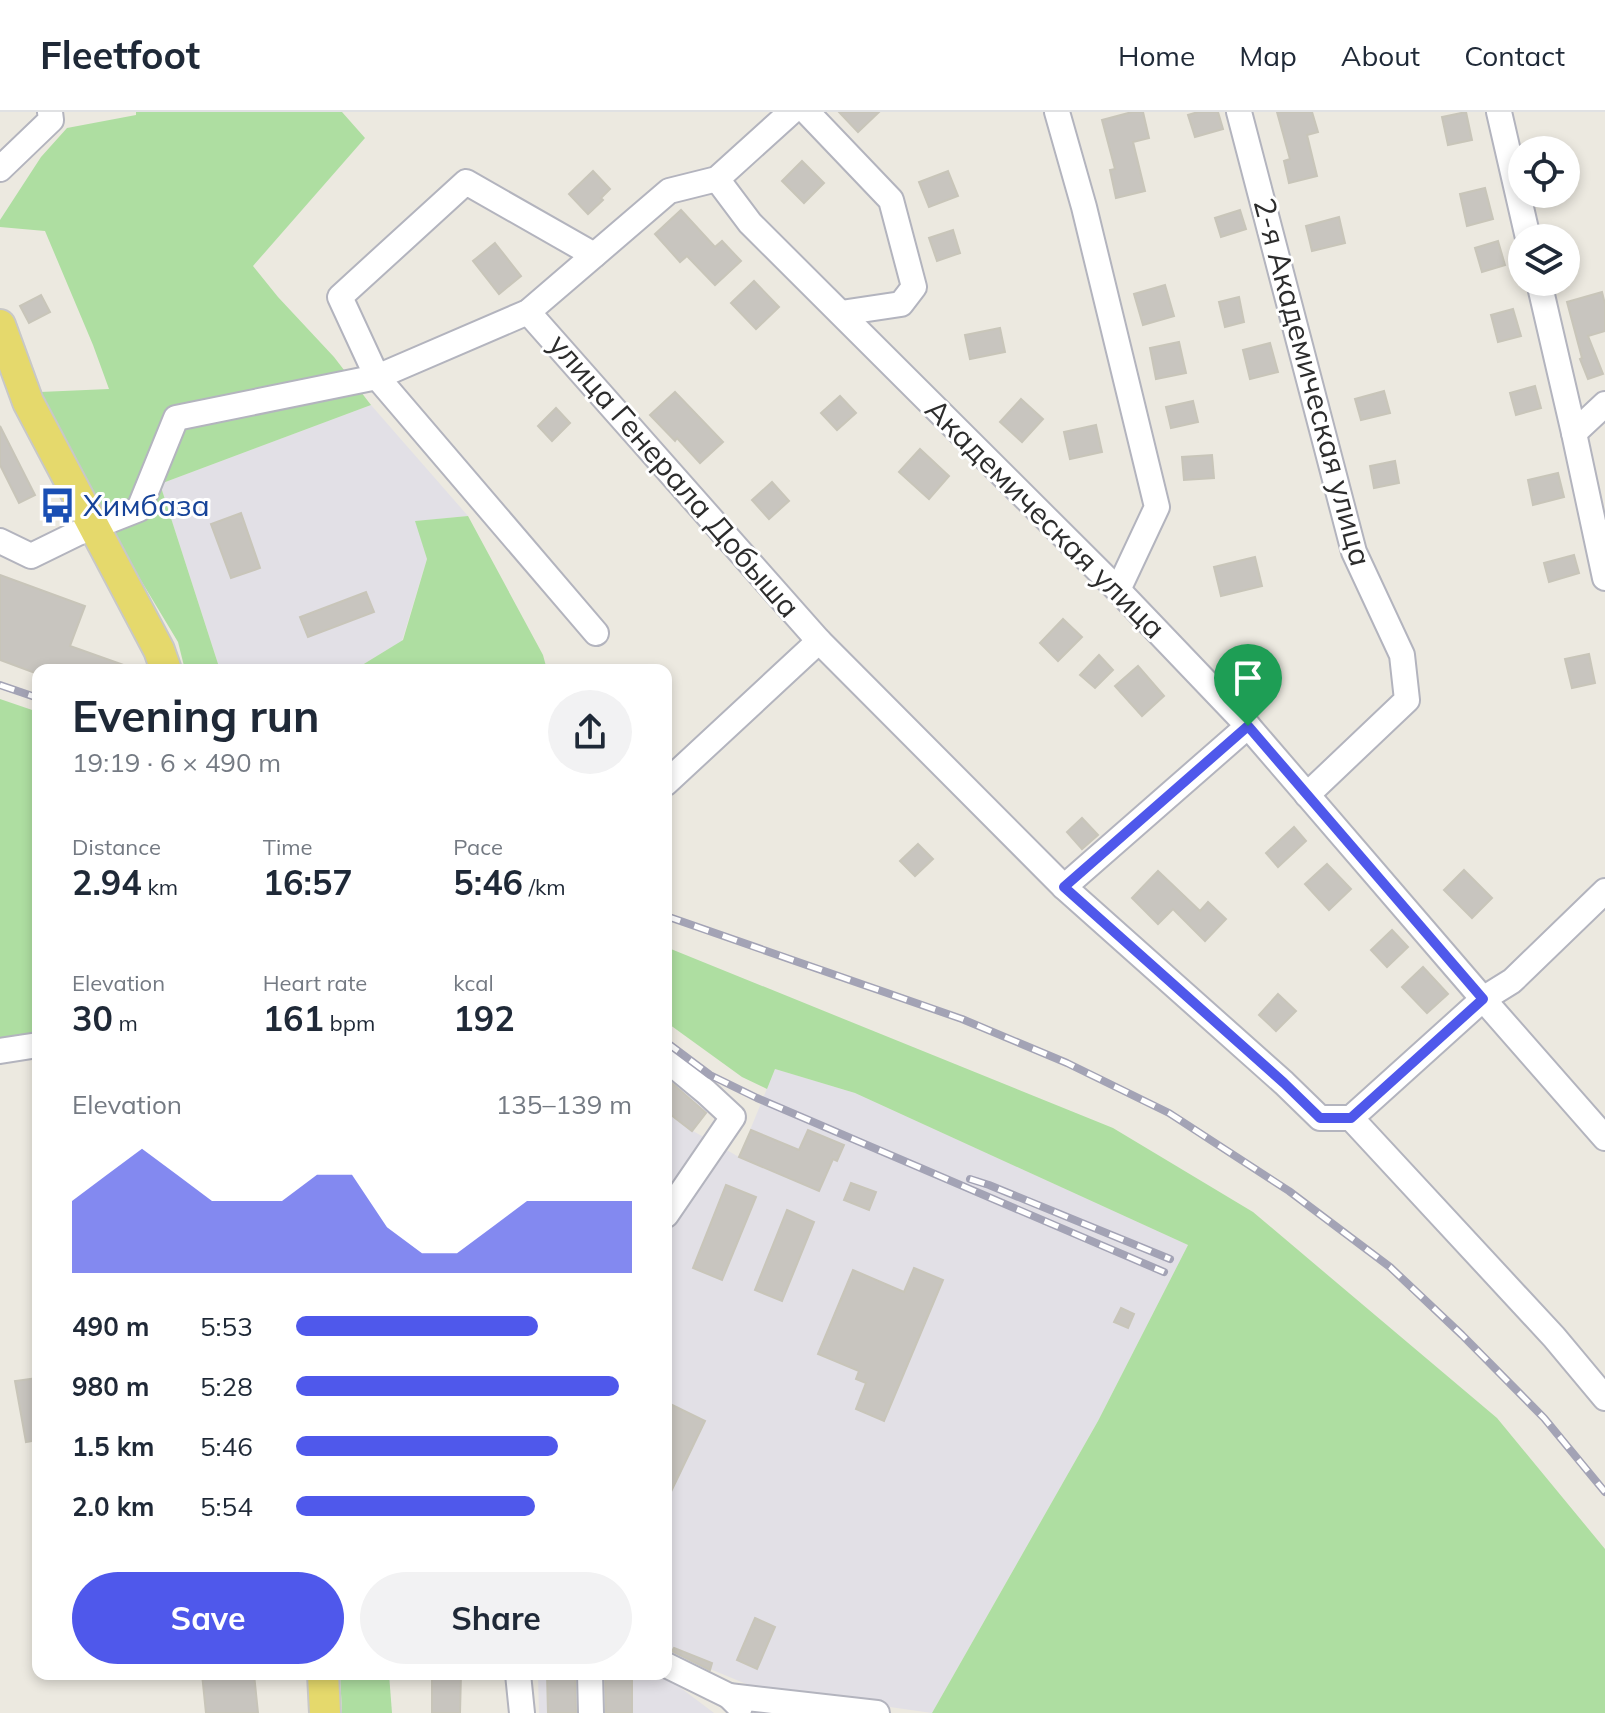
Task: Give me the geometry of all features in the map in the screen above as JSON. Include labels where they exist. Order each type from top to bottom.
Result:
[{"type":"main road","points":[[0,325],[28,402],[164,664]]},
{"type":"main road","points":[[323,1680],[325,1713]]},
{"type":"street","points":[[0,169],[51,120],[50,112]]},
{"type":"street","points":[[0,541],[31,556],[139,509],[176,418],[377,377],[528,312],[669,191],[717,179],[791,112]]},
{"type":"street","points":[[807,112],[891,200],[914,287],[901,304],[841,313]]},
{"type":"street","points":[[1057,112],[1084,207],[1157,507],[1118,590]]},
{"type":"street","name":"2-я Академическая улица","points":[[1239,112],[1354,552],[1402,655],[1407,700],[1307,795]]},
{"type":"street","points":[[1499,112],[1525,224]]},
{"type":"street","name":"Академическая улица","points":[[717,179],[750,223],[1118,590],[1248,726],[1605,1138]]},
{"type":"street","points":[[594,255],[466,182],[340,297],[377,377],[596,633]]},
{"type":"street","points":[[1542,296],[1605,578]]},
{"type":"street","name":"улица Генерала Добыша","points":[[528,312],[819,641],[1064,887]]},
{"type":"street","points":[[1574,433],[1605,404]]},
{"type":"street","name":"улица Генерала Добыша","points":[[672,777],[819,641]]},
{"type":"street","points":[[1248,726],[1064,887],[1320,1118],[1351,1118],[1483,999],[1512,981],[1605,891]]},
{"type":"street","points":[[0,1051],[32,1046]]},
{"type":"street","points":[[672,1064],[733,1117],[672,1206]]},
{"type":"street","points":[[1351,1118],[1603,1392]]},
{"type":"street","points":[[672,1668],[737,1704],[877,1713]]},
{"type":"street","points":[[519,1680],[522,1713]]},
{"type":"street","points":[[590,1680],[591,1713]]},
{"type":"shaded area","points":[[371,405],[468,516],[416,521],[427,559],[402,641],[364,664],[218,664],[160,484]]},
{"type":"shaded area","points":[[775,1069],[855,1093],[1188,1245],[1098,1421],[932,1713],[756,1688],[710,1669],[707,1677],[672,1657],[672,1076],[712,1106],[693,1131],[739,1157]]},
{"type":"shaded area","points":[[538,1680],[670,1680],[714,1713],[539,1713]]},
{"type":"green space","points":[[136,112],[342,112],[365,138],[253,266],[334,357],[371,405],[160,484],[218,664],[184,664],[178,642],[80,479],[40,392],[109,389],[45,231],[0,227],[0,220],[41,157],[67,128],[136,115]]},
{"type":"green space","points":[[468,516],[545,664],[364,664],[403,640],[427,559],[415,521]]},
{"type":"green space","points":[[0,699],[32,710],[32,1038],[0,1043]]},
{"type":"green space","points":[[672,949],[1113,1128],[1253,1212],[1497,1418],[1605,1549],[1605,1713],[932,1713],[1098,1421],[1188,1245],[855,1093],[775,1069],[767,1089],[742,1077],[672,1026]]},
{"type":"green space","points":[[340,1680],[389,1680],[392,1713],[342,1713]]},
{"type":"building","points":[[839,112],[879,112],[858,132]]},
{"type":"building","points":[[1143,112],[1149,138],[1133,142],[1145,191],[1116,198],[1110,170],[1115,169],[1102,120]]},
{"type":"building","points":[[1218,112],[1223,129],[1195,137],[1188,115]]},
{"type":"building","points":[[1277,112],[1312,112],[1318,132],[1307,135],[1317,176],[1289,183],[1284,161],[1290,159]]},
{"type":"building","points":[[1466,112],[1472,140],[1448,145],[1442,117]]},
{"type":"building","points":[[802,161],[824,183],[804,203],[782,181]]},
{"type":"building","points":[[593,171],[610,189],[588,214],[569,194]]},
{"type":"building","points":[[948,171],[958,196],[929,207],[919,182]]},
{"type":"building","points":[[1485,188],[1493,219],[1467,226],[1460,194]]},
{"type":"building","points":[[681,210],[715,247],[722,241],[741,261],[715,285],[687,256],[680,262],[655,234]]},
{"type":"building","points":[[1240,210],[1246,229],[1221,237],[1215,218]]},
{"type":"building","points":[[1339,217],[1345,243],[1312,251],[1306,226]]},
{"type":"building","points":[[953,230],[960,253],[937,261],[929,238]]},
{"type":"building","points":[[1498,241],[1505,265],[1482,272],[1475,248]]},
{"type":"building","points":[[495,243],[521,276],[499,294],[473,261]]},
{"type":"building","points":[[754,281],[779,307],[756,329],[731,303]]},
{"type":"building","points":[[1165,285],[1174,316],[1143,325],[1134,294]]},
{"type":"building","points":[[1602,292],[1605,331],[1588,336],[1603,374],[1588,379],[1580,359],[1567,302]]},
{"type":"building","points":[[41,295],[50,312],[29,323],[20,306]]},
{"type":"building","points":[[1239,297],[1244,322],[1225,327],[1219,302]]},
{"type":"building","points":[[1513,309],[1521,336],[1498,342],[1491,315]]},
{"type":"building","points":[[1000,328],[1005,352],[970,359],[965,335]]},
{"type":"building","points":[[1179,342],[1186,373],[1156,379],[1150,348]]},
{"type":"building","points":[[1270,343],[1278,372],[1250,379],[1243,350]]},
{"type":"building","points":[[1535,386],[1541,408],[1516,415],[1510,393]]},
{"type":"building","points":[[1384,391],[1390,413],[1361,420],[1355,399]]},
{"type":"building","points":[[675,392],[723,442],[700,463],[650,415]]},
{"type":"building","points":[[840,396],[856,413],[837,430],[821,413]]},
{"type":"building","points":[[1021,399],[1043,419],[1022,442],[1000,422]]},
{"type":"building","points":[[1193,401],[1198,422],[1171,428],[1166,407]]},
{"type":"building","points":[[556,408],[570,423],[552,441],[538,426]]},
{"type":"building","points":[[1096,425],[1102,452],[1070,459],[1064,432]]},
{"type":"building","points":[[0,426],[35,495],[19,503],[0,465]]},
{"type":"building","points":[[920,449],[949,476],[929,499],[899,472]]},
{"type":"building","points":[[1212,455],[1214,478],[1184,480],[1182,457]]},
{"type":"building","points":[[1395,461],[1399,483],[1374,488],[1370,466]]},
{"type":"building","points":[[1558,473],[1564,497],[1533,505],[1528,480]]},
{"type":"building","points":[[772,482],[789,501],[769,519],[752,500]]},
{"type":"building","points":[[241,513],[260,568],[231,578],[211,524]]},
{"type":"building","points":[[1574,555],[1579,573],[1549,582],[1544,563]]},
{"type":"building","points":[[1255,557],[1262,586],[1221,596],[1214,567]]},
{"type":"building","points":[[0,575],[85,606],[70,646],[121,664],[32,664],[32,672],[0,660]]},
{"type":"building","points":[[366,592],[374,612],[308,637],[300,617]]},
{"type":"building","points":[[1063,619],[1082,637],[1058,661],[1040,643]]},
{"type":"building","points":[[1253,652],[1272,670],[1254,689],[1235,671]]},
{"type":"building","points":[[1589,654],[1595,683],[1572,688],[1565,659]]},
{"type":"building","points":[[1099,655],[1113,670],[1095,688],[1080,675]]},
{"type":"building","points":[[1138,666],[1164,696],[1142,716],[1115,686]]},
{"type":"building","points":[[1082,818],[1098,835],[1082,849],[1067,832]]},
{"type":"building","points":[[1294,827],[1306,841],[1278,867],[1266,853]]},
{"type":"building","points":[[918,844],[933,859],[915,876],[900,861]]},
{"type":"building","points":[[1327,864],[1351,889],[1329,910],[1305,884]]},
{"type":"building","points":[[1464,870],[1492,898],[1472,918],[1444,890]]},
{"type":"building","points":[[1158,871],[1200,911],[1208,902],[1226,919],[1205,941],[1173,909],[1158,924],[1132,898]]},
{"type":"building","points":[[1392,930],[1408,947],[1387,967],[1371,950]]},
{"type":"building","points":[[1423,967],[1448,994],[1427,1013],[1402,987]]},
{"type":"building","points":[[1278,994],[1296,1011],[1276,1031],[1259,1015]]},
{"type":"building","points":[[672,1083],[706,1113],[692,1131],[672,1116]]},
{"type":"building","points":[[751,1130],[799,1150],[808,1130],[844,1145],[837,1161],[833,1159],[819,1191],[739,1157]]},
{"type":"building","points":[[851,1183],[876,1192],[869,1210],[844,1200]]},
{"type":"building","points":[[726,1185],[756,1197],[722,1280],[693,1268]]},
{"type":"building","points":[[787,1210],[814,1222],[782,1301],[755,1290]]},
{"type":"building","points":[[914,1268],[943,1280],[884,1421],[856,1409],[866,1383],[856,1379],[859,1371],[818,1354],[853,1270],[904,1292]]},
{"type":"building","points":[[1121,1308],[1134,1314],[1128,1328],[1114,1322]]},
{"type":"building","points":[[32,1379],[32,1441],[26,1442],[15,1381]]},
{"type":"building","points":[[672,1405],[705,1421],[672,1490]]},
{"type":"building","points":[[755,1618],[775,1627],[757,1669],[737,1660]]},
{"type":"building","points":[[674,1648],[712,1663],[710,1670],[672,1651]]},
{"type":"building","points":[[203,1680],[255,1680],[258,1713],[206,1713]]},
{"type":"building","points":[[432,1680],[461,1680],[460,1713],[432,1713]]},
{"type":"building","points":[[547,1680],[575,1680],[576,1713],[548,1713]]},
{"type":"building","points":[[605,1680],[632,1680],[632,1713],[606,1713]]},
{"type":"railway","points":[[0,685],[32,696]]},
{"type":"railway","points":[[672,918],[962,1019],[1067,1063],[1169,1113],[1289,1191],[1390,1267],[1544,1418],[1605,1492]]},
{"type":"railway","points":[[672,1046],[710,1075],[757,1098],[1164,1272]]},
{"type":"railway","points":[[970,1179],[1170,1259]]},
{"type":"place","name":"Химбаза","points":[[57,506]]},
{"type":"route","points":[[1248,726],[1483,999],[1351,1118],[1320,1118],[1064,887],[1248,726]]}]
